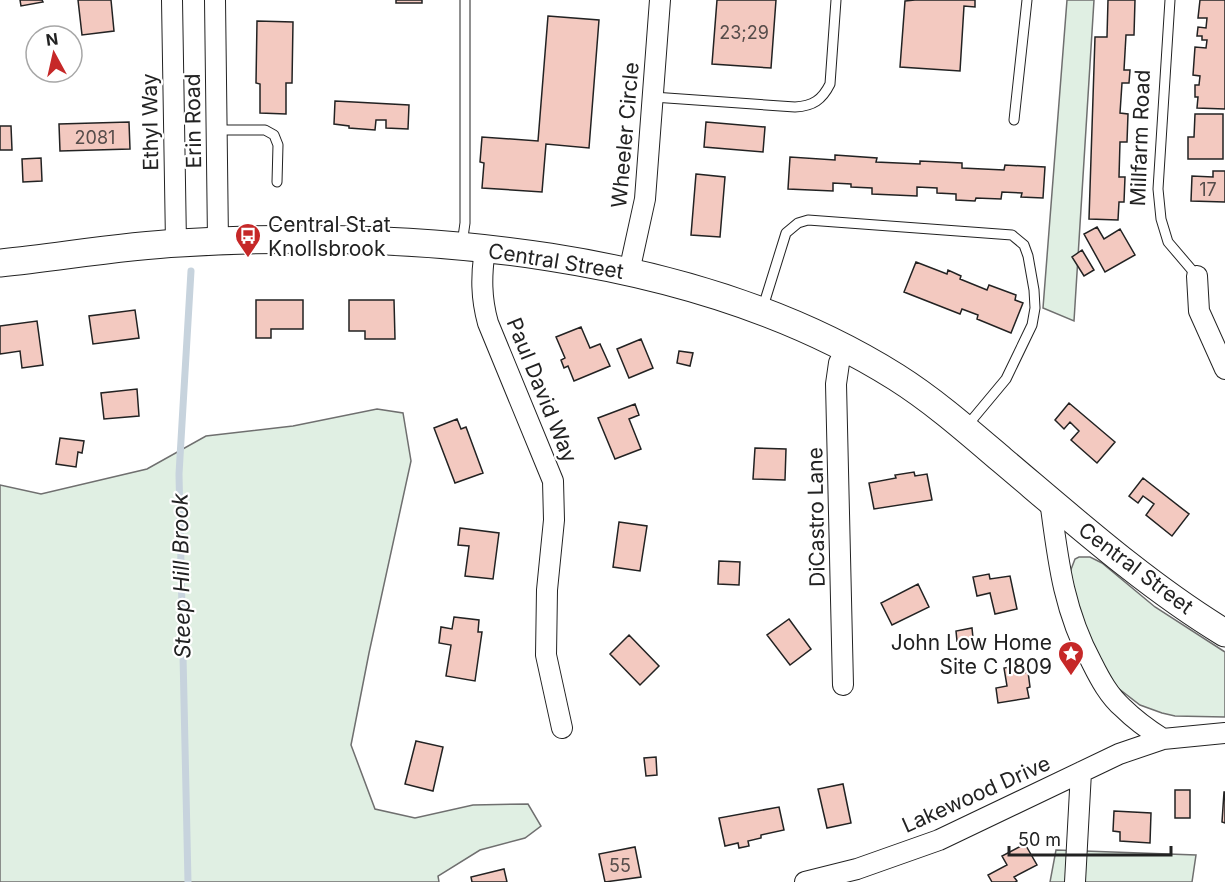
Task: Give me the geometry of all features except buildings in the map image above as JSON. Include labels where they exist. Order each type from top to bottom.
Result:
[{"type":"main road","name":"Central Street","points":[[0,263],[176,243],[343,240],[473,248],[577,262],[698,289],[762,310],[846,349],[897,377],[966,428],[1050,500],[1144,575],[1225,633]]},
{"type":"street","name":"Ethyl Way","points":[[172,0],[176,243]]},
{"type":"street","name":"Erin Road","points":[[215,0],[218,241]]},
{"type":"street","name":"Wheeler Circle","points":[[628,272],[645,199],[660,0]]},
{"type":"street","name":"Paul David Way","points":[[473,248],[486,317],[553,481],[554,520],[547,590],[546,655],[562,728]]},
{"type":"street","name":"Millfarm Road","points":[[1197,276],[1198,311],[1225,369]]},
{"type":"street","name":"DiCastro Lane","points":[[843,685],[836,384],[839,363],[846,349]]},
{"type":"street","name":"Central Street","points":[[1050,500],[1066,602],[1080,641],[1100,678],[1121,707],[1162,739]]},
{"type":"street","points":[[1162,739],[1225,733]]},
{"type":"street","name":"Lakewood Drive","points":[[805,882],[857,869],[939,840],[1119,754],[1162,739]]},
{"type":"street","points":[[1075,882],[1081,772]]},
{"type":"lane","points":[[465,0],[465,223],[473,248]]},
{"type":"lane","points":[[653,97],[795,107],[817,102],[825,95],[830,84],[836,0]]},
{"type":"lane","points":[[1014,120],[1027,0]]},
{"type":"lane","name":"Millfarm Road","points":[[1170,0],[1158,189],[1161,219],[1168,242],[1197,276]]},
{"type":"lane","points":[[217,130],[265,130],[274,135],[278,145],[277,182]]},
{"type":"lane","points":[[762,310],[786,233],[798,223],[808,220],[1012,235],[1024,246],[1028,256],[1034,290],[1035,308],[1032,325],[1006,379],[966,428]]},
{"type":"green space","points":[[1067,0],[1094,0],[1074,321],[1043,308]]},
{"type":"green space","points":[[377,409],[403,413],[411,461],[351,745],[375,809],[415,818],[473,805],[528,804],[541,826],[525,838],[480,850],[438,876],[439,882],[0,882],[0,485],[41,494],[147,469],[206,436],[293,426]]},
{"type":"green space","points":[[1090,557],[1102,563],[1155,607],[1225,652],[1225,717],[1175,716],[1162,713],[1140,705],[1114,685],[1082,624],[1070,572],[1075,559]]},
{"type":"green space","points":[[1056,850],[1196,855],[1192,882],[1050,882]]},
{"type":"waterway","name":"Steep Hill Brook","points":[[188,882],[179,474],[191,271]]},
{"type":"place","name":"Central St.at Knollsbrook","points":[[248,259]]},
{"type":"place","name":"John Low Home Site C 1809","points":[[1071,677]]}]
